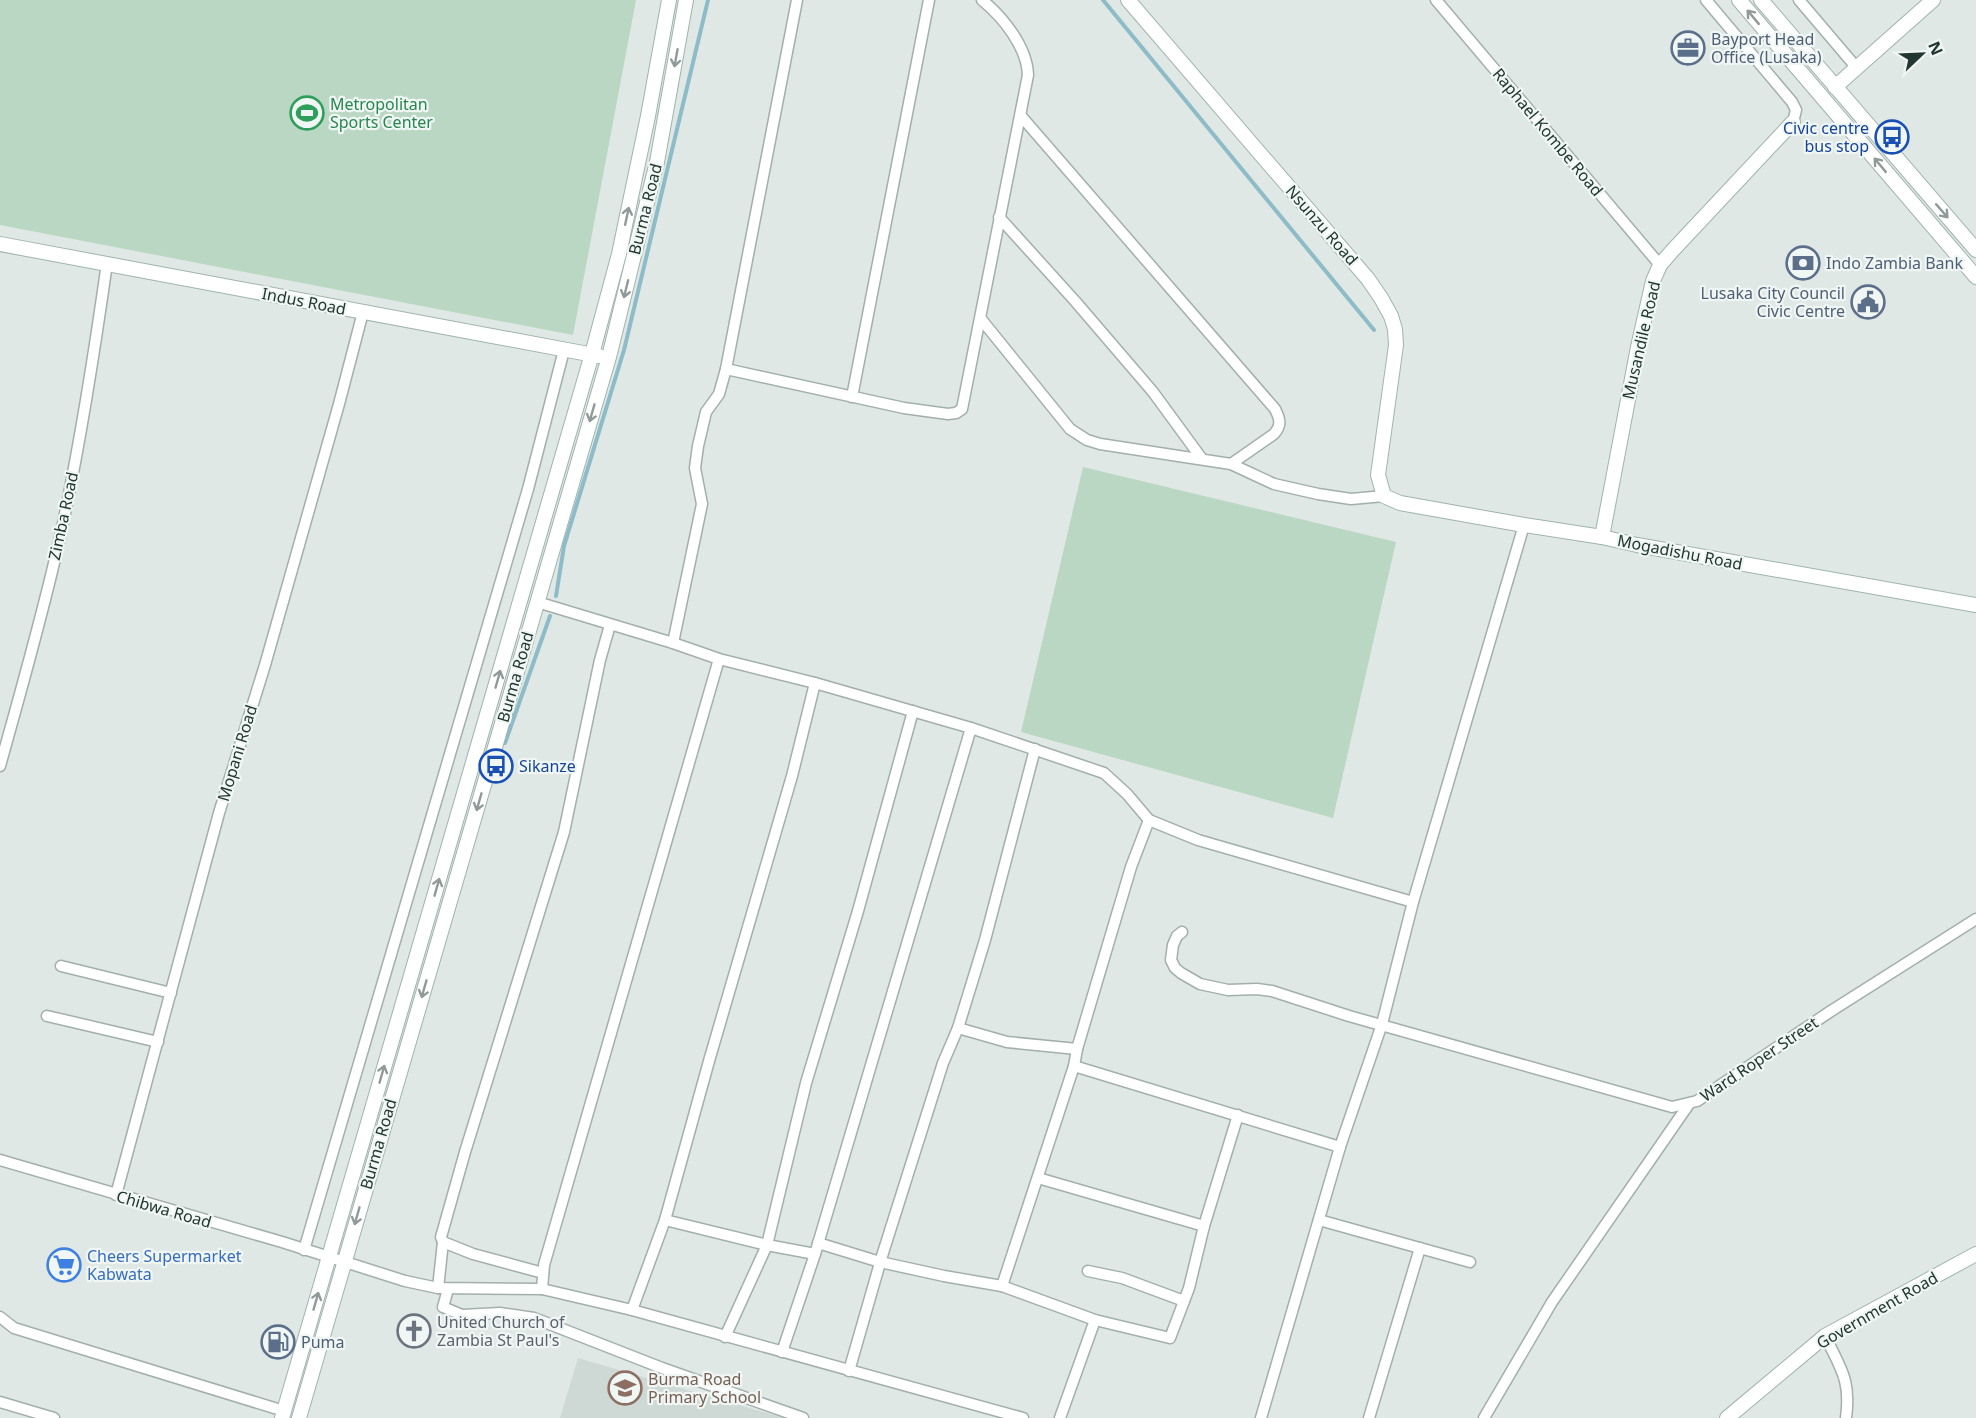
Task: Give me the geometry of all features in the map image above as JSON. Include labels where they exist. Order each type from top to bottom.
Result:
[{"type":"main road","name":"Burma Road","points":[[283,1415],[592,354],[621,243],[648,116],[669,0]]},
{"type":"main road","name":"Burma Road","points":[[299,1418],[609,357],[657,162],[686,0]]},
{"type":"main road","name":"Nsunzu Road","points":[[1128,0],[1318,220],[1381,298],[1395,330],[1396,345],[1378,474],[1384,496]]},
{"type":"main road","points":[[1739,0],[1976,277]]},
{"type":"main road","points":[[1761,0],[1976,250]]},
{"type":"main road","points":[[1835,87],[1933,0]]},
{"type":"main road","name":"Musandile Road","points":[[1602,537],[1638,346],[1653,281],[1660,265],[1793,122]]},
{"type":"main road","name":"Indus Road","points":[[0,244],[609,357]]},
{"type":"main road","name":"Mogadishu Road","points":[[1384,496],[1400,503],[1976,605]]},
{"type":"main road","name":"Government Road","points":[[1726,1418],[1825,1336],[1976,1254]]},
{"type":"street","points":[[673,642],[702,504],[695,468],[698,446],[706,412],[719,394],[726,369],[797,0]]},
{"type":"street","points":[[852,397],[929,0]]},
{"type":"street","points":[[726,369],[852,397],[948,414],[960,411],[964,406],[1028,75],[1028,62],[1022,48],[982,0]]},
{"type":"street","name":"Raphael Kombe Road","points":[[1436,0],[1660,265]]},
{"type":"street","points":[[1706,0],[1792,102],[1796,110],[1793,122]]},
{"type":"street","points":[[1798,0],[1856,67]]},
{"type":"street","points":[[1021,116],[1275,409],[1279,417],[1279,429],[1230,464]]},
{"type":"street","points":[[999,217],[1153,392],[1202,459]]},
{"type":"street","name":"Zimba Road","points":[[0,766],[28,666],[60,536],[89,387],[107,263]]},
{"type":"street","name":"Mopani Road","points":[[117,1195],[219,813],[265,665],[363,312]]},
{"type":"street","points":[[981,319],[1063,421],[1078,435],[1100,444],[1230,464],[1286,488],[1351,499],[1384,496]]},
{"type":"street","points":[[304,1250],[528,489],[564,350]]},
{"type":"street","points":[[1261,1418],[1340,1147],[1382,1024],[1413,902],[1524,525]]},
{"type":"street","points":[[537,602],[673,642],[718,658],[816,683],[971,728],[1104,772],[1149,820],[1198,840],[1413,902]]},
{"type":"street","points":[[610,625],[600,660],[564,832],[441,1237],[443,1242],[442,1307],[462,1315],[500,1313],[534,1318],[662,1368],[803,1418]]},
{"type":"street","points":[[542,1289],[543,1273],[625,979],[718,658]]},
{"type":"street","points":[[632,1310],[665,1220],[792,776],[816,683]]},
{"type":"street","points":[[725,1337],[767,1245],[806,1083],[858,911],[913,711]]},
{"type":"street","points":[[782,1352],[817,1248],[971,728]]},
{"type":"street","points":[[849,1371],[880,1262],[985,940],[1035,749]]},
{"type":"street","points":[[1002,1286],[1074,1066],[1131,867],[1149,820]]},
{"type":"street","name":"Ward Roper Street","points":[[1182,932],[1177,936],[1173,945],[1171,960],[1181,973],[1200,984],[1228,990],[1266,990],[1665,1106],[1680,1106],[1697,1101],[1734,1078],[1831,1011],[1976,919]]},
{"type":"street","points":[[61,966],[171,993]]},
{"type":"street","points":[[47,1017],[158,1042]]},
{"type":"street","points":[[958,1028],[1007,1042],[1077,1049]]},
{"type":"street","points":[[1074,1066],[1340,1147]]},
{"type":"street","points":[[1485,1418],[1552,1302],[1689,1104]]},
{"type":"street","points":[[665,1220],[767,1245],[817,1248],[1002,1286],[1095,1320],[1170,1338],[1184,1301],[1238,1115]]},
{"type":"street","name":"Chibwa Road","points":[[0,1160],[282,1242],[405,1281],[443,1289],[542,1289],[632,1310],[1018,1417]]},
{"type":"street","points":[[1038,1179],[1204,1226]]},
{"type":"street","points":[[1319,1220],[1470,1262]]},
{"type":"street","points":[[443,1242],[474,1254],[543,1273]]},
{"type":"street","points":[[1369,1418],[1420,1248]]},
{"type":"street","points":[[1088,1271],[1122,1278],[1184,1301]]},
{"type":"street","points":[[0,1317],[14,1328],[283,1415]]},
{"type":"street","points":[[1060,1418],[1095,1320]]},
{"type":"street","points":[[1825,1336],[1847,1381],[1849,1400],[1846,1418]]},
{"type":"street","points":[[0,1402],[54,1418]]},
{"type":"shaded area","name":"Burma Road Primary School","points":[[578,1358],[784,1418],[560,1418]]},
{"type":"green space","name":"Metropolitan Sports Center","points":[[0,0],[636,0],[573,335],[0,225]]},
{"type":"green space","points":[[1083,467],[1396,542],[1333,818],[1021,732]]},
{"type":"waterway","points":[[556,596],[564,546],[624,350],[708,0]]},
{"type":"waterway","points":[[1103,0],[1374,330]]},
{"type":"waterway","points":[[505,743],[550,616]]},
{"type":"place","name":"Bayport Head Office (Lusaka)","points":[[1688,48]]},
{"type":"place","name":"Metropolitan Sports Center","points":[[307,113]]},
{"type":"place","name":"Civic centre bus stop","points":[[1892,137]]},
{"type":"place","name":"Indo Zambia Bank","points":[[1803,263]]},
{"type":"place","name":"Lusaka City Council Civic Centre","points":[[1868,302]]},
{"type":"place","name":"Sikanze","points":[[496,766]]},
{"type":"place","name":"Cheers Supermarket Kabwata","points":[[64,1265]]},
{"type":"place","name":"United Church of Zambia St Paul's","points":[[414,1331]]},
{"type":"place","name":"Puma","points":[[278,1342]]},
{"type":"place","name":"Burma Road Primary School","points":[[625,1388]]}]
